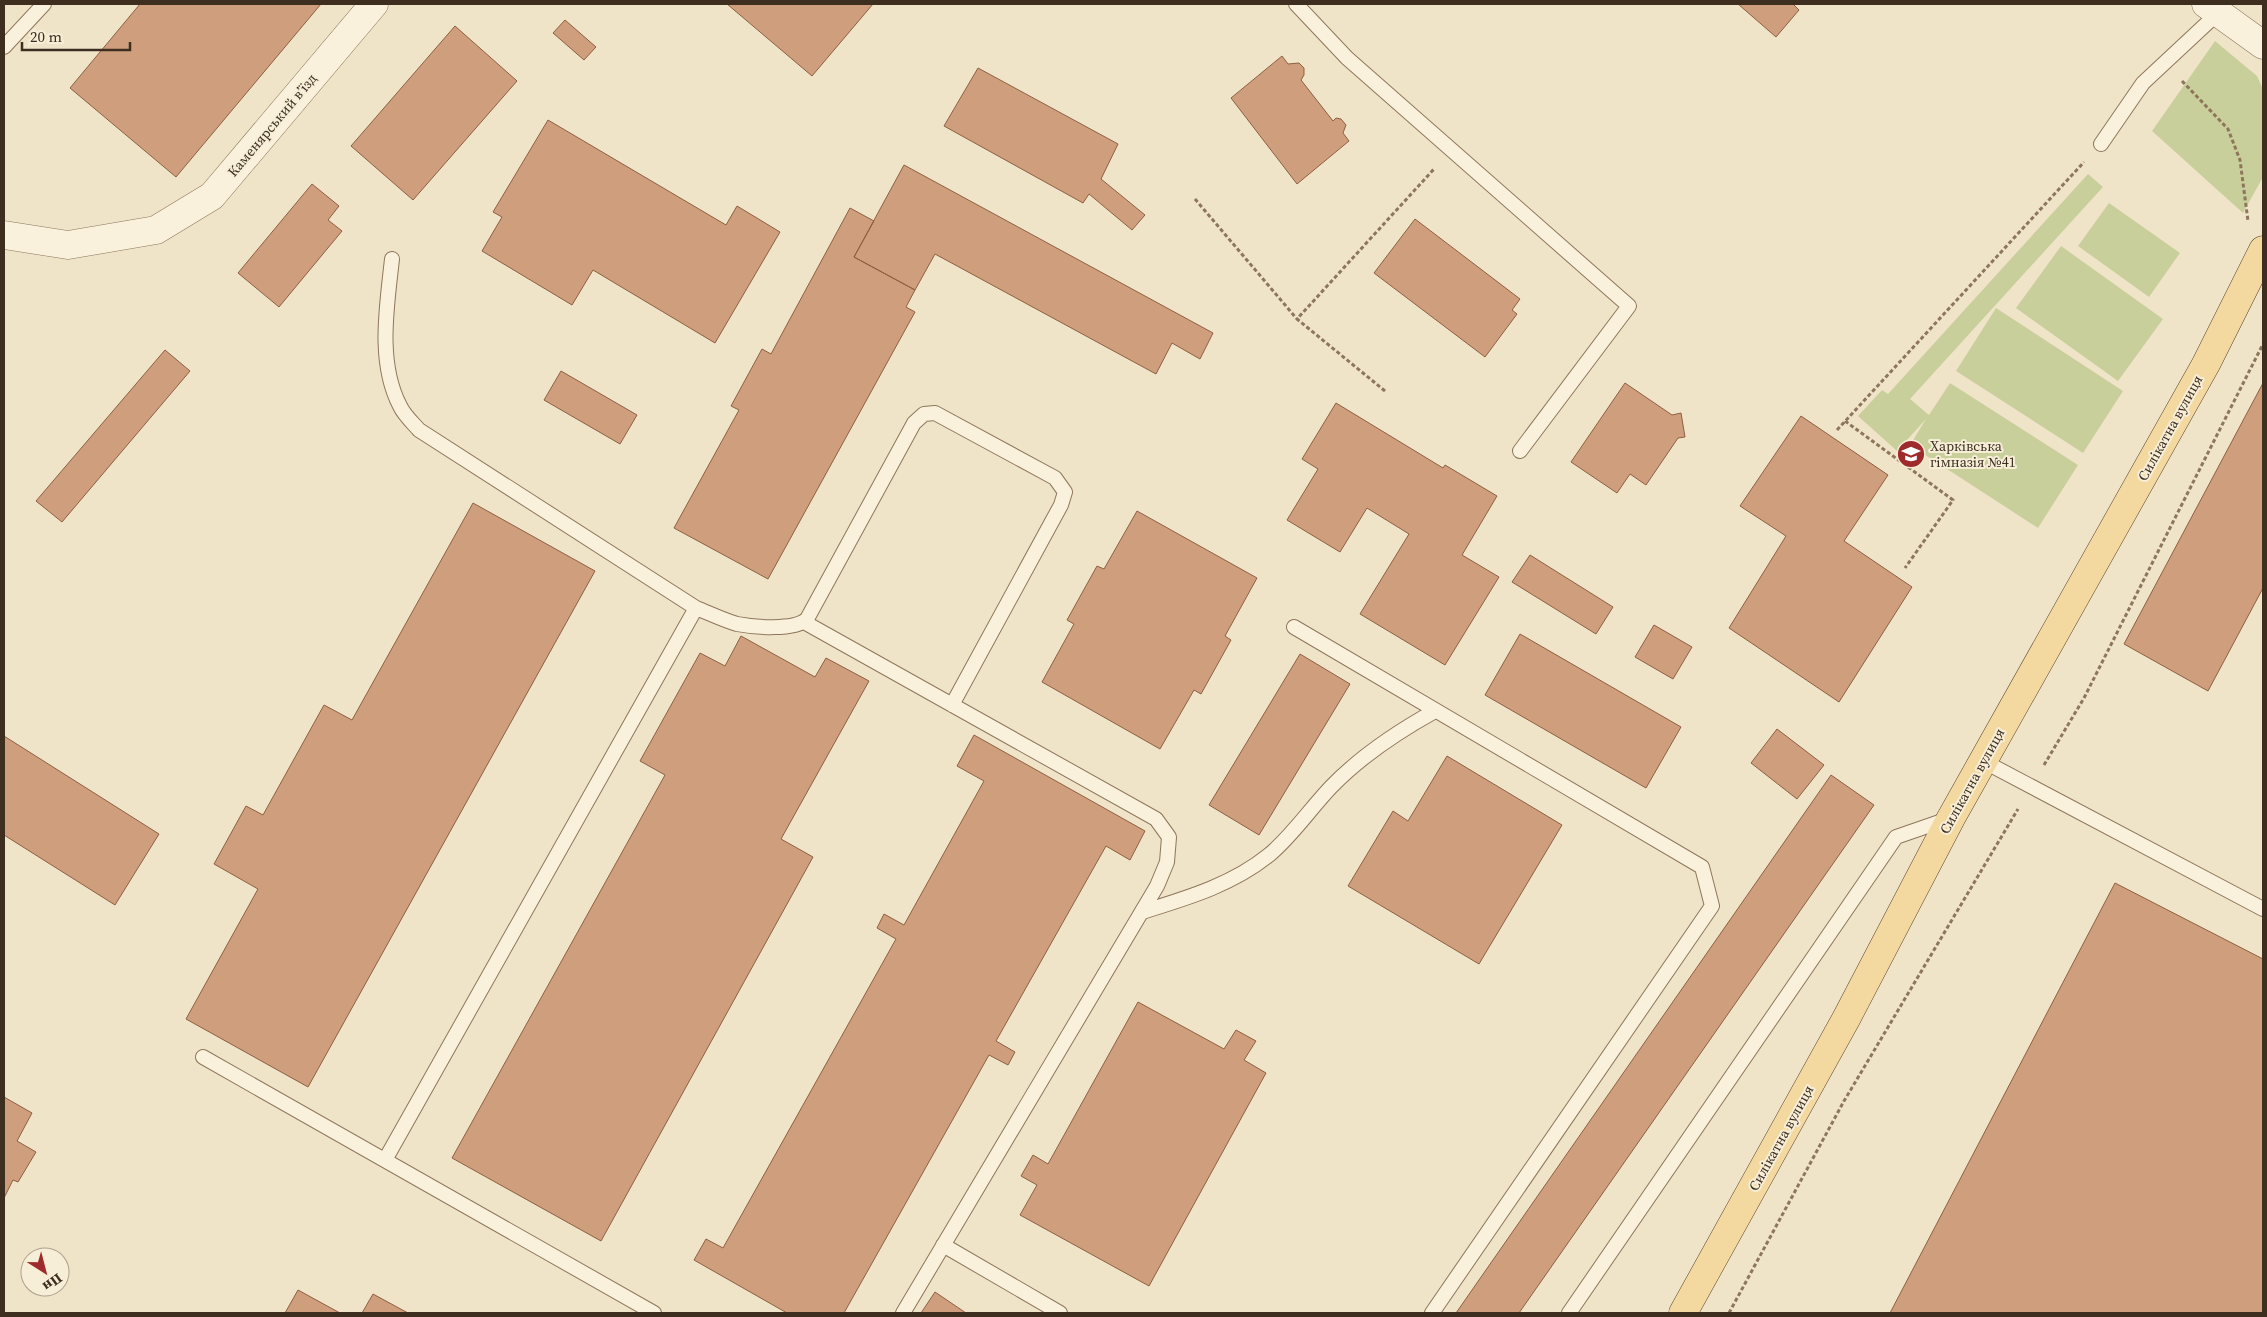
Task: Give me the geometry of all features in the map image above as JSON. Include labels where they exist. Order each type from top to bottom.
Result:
[{"type":"main road","name":"Силікатна вулиця","points":[[1683,1313],[1846,1019],[1951,818],[2206,364],[2263,250]]},
{"type":"street","name":"Каменярський в’їзд","points":[[4,235],[68,245],[156,230],[212,196],[374,4]]},
{"type":"street","points":[[2212,8],[2263,45]]},
{"type":"lane","points":[[4,47],[44,4]]},
{"type":"lane","points":[[1296,4],[1347,58],[1629,306],[1520,451]]},
{"type":"lane","points":[[2101,144],[2143,83],[2212,8]]},
{"type":"lane","points":[[392,259],[385,328],[390,377],[400,407],[419,430],[696,608],[737,624],[776,627],[804,622],[1156,819],[1169,837],[1167,862],[1157,886],[903,1313]]},
{"type":"lane","points":[[804,622],[914,423],[924,414],[935,413],[1055,478],[1065,492],[1061,506],[952,705]]},
{"type":"lane","points":[[385,1160],[696,608]]},
{"type":"lane","points":[[1294,627],[1702,867],[1712,906],[1432,1313]]},
{"type":"lane","points":[[1142,912],[1196,895],[1238,877],[1271,854],[1332,786],[1364,757],[1398,731],[1435,711]]},
{"type":"lane","points":[[1983,762],[2263,909]]},
{"type":"lane","points":[[1569,1313],[1896,837],[1951,818]]},
{"type":"lane","points":[[203,1057],[654,1313]]},
{"type":"lane","points":[[944,1245],[1060,1313]]},
{"type":"path","points":[[1837,430],[2101,144]]},
{"type":"path","points":[[1297,319],[1451,150]]},
{"type":"path","points":[[1195,199],[1297,319],[1385,391]]},
{"type":"path","points":[[1729,1313],[1844,1101],[2084,698],[2263,344]]},
{"type":"path","points":[[1845,421],[1953,500],[1905,568]]},
{"type":"green space","points":[[2215,41],[2257,76],[2263,89],[2263,177],[2243,213],[2152,131]]},
{"type":"green space","points":[[2088,174],[2103,187],[1910,399],[1929,415],[1950,383],[2078,465],[2038,528],[1910,445],[1926,419],[1897,451],[1858,416],[1882,390],[1888,394]]},
{"type":"green space","points":[[2109,203],[2180,253],[2149,297],[2078,246]]},
{"type":"green space","points":[[2061,246],[2163,319],[2118,381],[2016,308]]},
{"type":"green space","points":[[1996,308],[2123,391],[2083,453],[1956,371]]},
{"type":"building","points":[[140,4],[321,4],[176,177],[70,88]]},
{"type":"building","points":[[727,4],[873,4],[812,76]]},
{"type":"building","points":[[1738,4],[1795,4],[1799,10],[1776,37]]},
{"type":"building","points":[[565,20],[596,47],[584,60],[553,33]]},
{"type":"building","points":[[455,26],[517,81],[413,200],[351,146]]},
{"type":"building","points":[[1282,56],[1288,64],[1299,63],[1304,68],[1304,75],[1301,80],[1333,121],[1336,118],[1341,119],[1346,125],[1343,133],[1349,141],[1297,184],[1231,98]]},
{"type":"building","points":[[978,68],[1118,144],[1101,179],[1145,215],[1132,230],[1089,194],[1083,203],[944,126]]},
{"type":"building","points":[[548,120],[726,225],[737,206],[780,232],[715,343],[593,270],[572,305],[482,251],[502,217],[493,212]]},
{"type":"building","points":[[904,165],[1213,333],[1200,359],[1172,343],[1156,374],[935,254],[915,290],[854,257]]},
{"type":"building","points":[[312,184],[339,206],[328,220],[342,231],[279,307],[238,273]]},
{"type":"building","points":[[850,208],[874,221],[854,257],[915,290],[906,307],[915,312],[768,579],[674,528],[739,410],[731,406],[762,349],[771,354]]},
{"type":"building","points":[[1415,219],[1520,299],[1512,310],[1517,314],[1485,357],[1374,273]]},
{"type":"building","points":[[165,350],[190,371],[62,522],[36,501]]},
{"type":"building","points":[[561,371],[637,415],[620,444],[544,400]]},
{"type":"building","points":[[1625,383],[1672,415],[1681,413],[1685,437],[1678,438],[1646,485],[1630,474],[1617,493],[1571,462]]},
{"type":"building","points":[[2263,383],[2263,588],[2208,691],[2124,644]]},
{"type":"building","points":[[1336,403],[1443,468],[1445,465],[1497,496],[1462,555],[1499,577],[1445,665],[1360,614],[1409,534],[1367,508],[1340,552],[1287,520],[1318,469],[1302,459]]},
{"type":"building","points":[[1801,416],[1888,475],[1844,541],[1912,587],[1839,702],[1729,628],[1786,536],[1740,506]]},
{"type":"building","points":[[473,503],[595,571],[308,1087],[186,1019],[258,889],[214,864],[246,806],[263,815],[324,705],[352,720]]},
{"type":"building","points":[[1137,511],[1257,578],[1225,636],[1231,640],[1201,694],[1194,690],[1160,749],[1042,682],[1074,624],[1067,620],[1097,566],[1104,569]]},
{"type":"building","points":[[1530,555],[1613,607],[1596,634],[1512,582]]},
{"type":"building","points":[[1654,625],[1692,647],[1673,679],[1635,657]]},
{"type":"building","points":[[1520,634],[1681,727],[1646,788],[1485,695]]},
{"type":"building","points":[[741,636],[815,677],[826,658],[869,681],[781,839],[813,857],[601,1241],[452,1158],[665,775],[640,761],[700,653],[725,666]]},
{"type":"building","points":[[1300,654],[1350,684],[1259,835],[1209,805]]},
{"type":"building","points":[[1777,729],[1824,765],[1797,799],[1751,763]]},
{"type":"building","points":[[974,735],[1145,831],[1130,860],[1106,846],[996,1041],[1015,1052],[1008,1065],[989,1055],[844,1313],[787,1313],[694,1260],[706,1239],[723,1248],[896,939],[877,928],[884,914],[904,925],[984,781],[957,766]]},
{"type":"building","points":[[4,736],[159,834],[115,905],[4,835]]},
{"type":"building","points":[[1447,756],[1562,825],[1479,964],[1348,886],[1393,811],[1408,821]]},
{"type":"building","points":[[1831,775],[1874,805],[1519,1313],[1456,1313]]},
{"type":"building","points":[[2115,883],[2263,959],[2263,1313],[1890,1313]]},
{"type":"building","points":[[1138,1002],[1224,1049],[1236,1030],[1256,1041],[1244,1060],[1266,1073],[1149,1286],[1020,1215],[1037,1185],[1021,1176],[1033,1155],[1048,1164]]},
{"type":"building","points":[[4,1097],[32,1113],[17,1141],[36,1152],[18,1182],[13,1180],[4,1198]]},
{"type":"building","points":[[298,1290],[340,1313],[285,1313]]},
{"type":"building","points":[[935,1292],[966,1313],[921,1313]]},
{"type":"building","points":[[373,1294],[408,1313],[362,1313]]},
{"type":"place","name":"Харківська гімназія №41","points":[[1911,454]]}]
